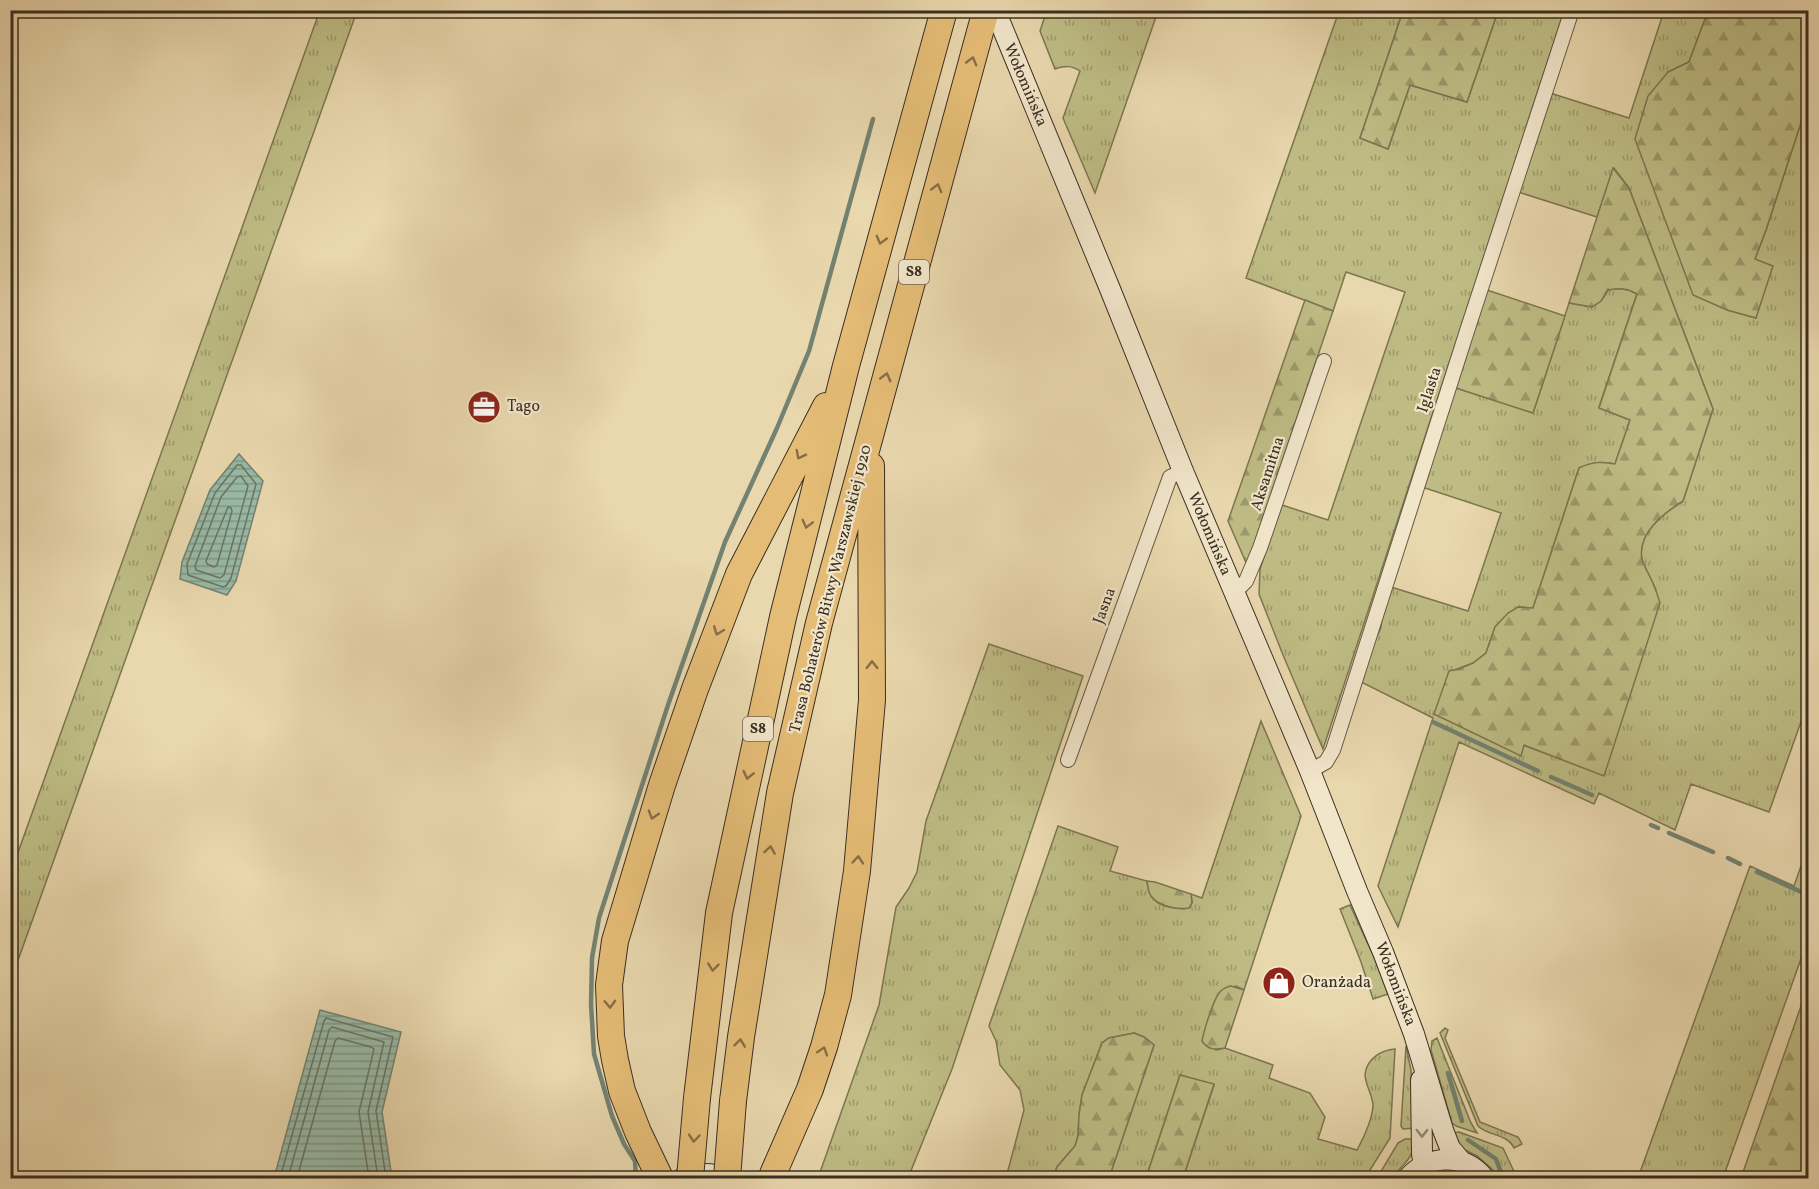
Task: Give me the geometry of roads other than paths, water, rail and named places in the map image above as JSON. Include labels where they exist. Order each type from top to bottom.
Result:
[{"type":"highway","name":"S8","points":[[690,1179],[697,1098],[719,913],[783,617],[846,366],[944,10]]},
{"type":"highway","name":"Trasa Bohaterów Bitwy Warszawskiej 1920","points":[[728,1179],[733,1101],[741,1037],[780,793],[819,623],[986,10]]},
{"type":"highway","points":[[660,1179],[622,1091],[615,1060],[611,1036],[609,985],[615,941],[662,786],[695,689],[739,574],[846,366]]},
{"type":"highway","points":[[773,1179],[773,1174],[810,1089],[824,1047],[838,995],[857,871],[872,700],[871,433]]},
{"type":"highway","points":[[755,1179],[761,1161],[802,1106]]},
{"type":"main road","name":"Wołomińska","points":[[994,10],[1110,288],[1183,471],[1310,771],[1414,1034],[1450,1148],[1461,1161],[1472,1167],[1484,1179]]},
{"type":"main road","name":"Wołomińska","points":[[1421,1059],[1424,1164]]},
{"type":"main road","points":[[1408,1179],[1424,1164],[1448,1159],[1461,1161]]},
{"type":"main road","points":[[683,1179],[704,1173],[728,1179]]},
{"type":"street","name":"Iglasta","points":[[1310,771],[1326,762],[1333,750],[1572,10]]},
{"type":"street","name":"Aksamitna","points":[[1234,593],[1246,581],[1260,548],[1324,361]]},
{"type":"street","name":"Jasna","points":[[1068,760],[1170,477],[1183,471]]},
{"type":"water","points":[[239,454],[263,481],[236,581],[227,595],[180,579],[182,562],[210,490]]},
{"type":"water","points":[[320,1010],[401,1032],[382,1112],[392,1178],[274,1178]]},
{"type":"waterway","points":[[636,1178],[635,1161],[624,1144],[612,1116],[594,1054],[591,1004],[592,958],[599,918],[668,705],[725,542],[809,351],[873,119]]},
{"type":"waterway","points":[[1433,722],[1538,771]]},
{"type":"waterway","points":[[1551,777],[1592,795]]},
{"type":"waterway","points":[[1651,825],[1658,828]]},
{"type":"waterway","points":[[1669,833],[1713,852]]},
{"type":"waterway","points":[[1728,858],[1740,864]]},
{"type":"waterway","points":[[1757,872],[1808,895]]},
{"type":"waterway","points":[[1448,1073],[1462,1121]]},
{"type":"waterway","points":[[1468,1140],[1496,1159],[1503,1178]]},
{"type":"place","name":"Tago","points":[[484,407]]},
{"type":"place","name":"Oranżada","points":[[1279,983]]}]
